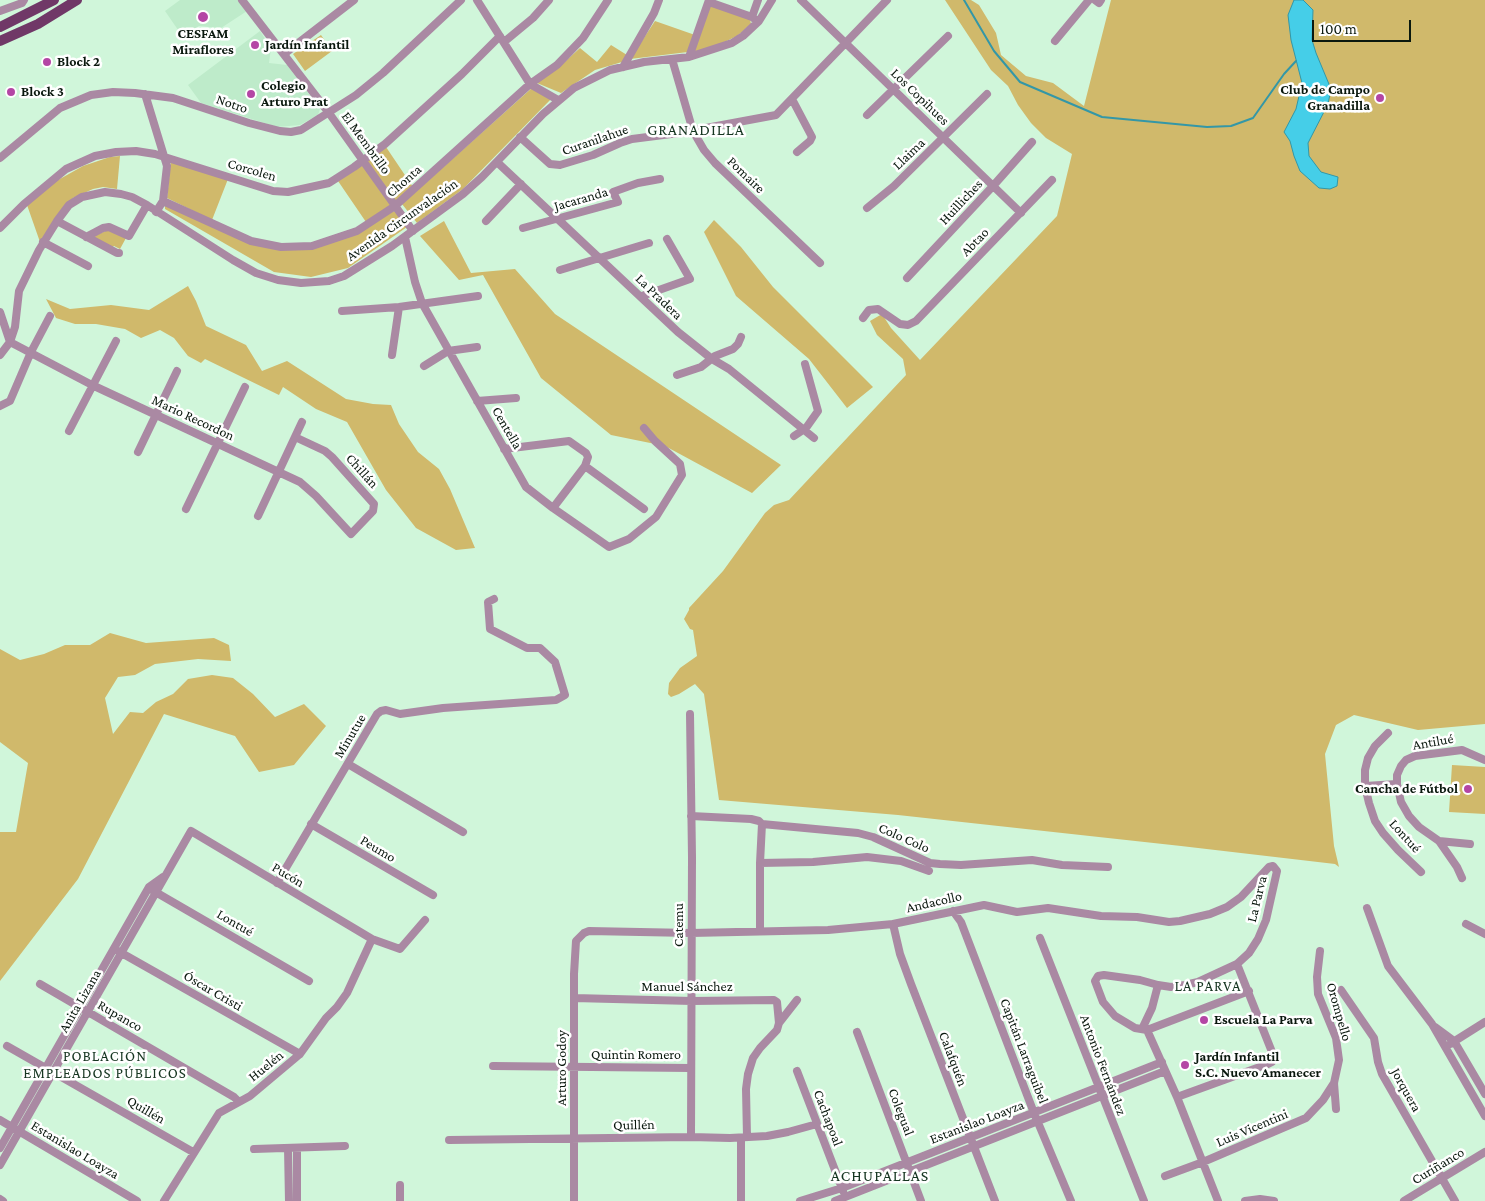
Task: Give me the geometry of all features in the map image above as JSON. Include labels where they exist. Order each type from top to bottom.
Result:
[{"type":"main road","points":[[0,27],[54,0]]},
{"type":"main road","points":[[0,41],[38,24],[78,0]]},
{"type":"street","points":[[0,11],[22,3],[24,0]]},
{"type":"street","name":"El Membrillo","points":[[242,0],[329,113],[413,230]]},
{"type":"street","points":[[284,54],[354,0]]},
{"type":"street","name":"Notro","points":[[0,158],[60,108],[102,93],[124,92],[173,98],[249,124],[280,131],[291,132],[301,130],[356,95],[383,73],[461,0]]},
{"type":"street","points":[[476,0],[530,84],[558,100]]},
{"type":"street","name":"Corcolen","points":[[0,228],[58,174],[85,160],[105,154],[126,151],[146,152],[165,156],[256,187],[288,192],[329,183],[385,144],[502,39],[533,18],[549,0]]},
{"type":"street","name":"Chonta","points":[[163,201],[251,240],[281,247],[312,246],[357,230],[395,206],[530,84],[557,65],[583,38],[606,6],[608,0]]},
{"type":"street","points":[[623,67],[654,13],[659,0]]},
{"type":"street","points":[[689,56],[709,1],[755,19],[758,0]]},
{"type":"street","name":"Avenida Circunvalación","points":[[10,342],[15,327],[19,292],[43,242],[56,221],[76,201],[98,193],[121,194],[147,205],[256,273],[278,280],[293,282],[329,281],[344,276],[405,237],[463,194],[558,100],[574,88],[610,70],[644,62],[689,56],[732,43],[743,36],[755,19],[766,13],[772,0]]},
{"type":"street","name":"Los Copihues","points":[[801,0],[1020,213]]},
{"type":"street","points":[[797,152],[812,137],[792,98],[887,0]]},
{"type":"street","points":[[1055,41],[1089,0]]},
{"type":"street","points":[[867,115],[948,36]]},
{"type":"street","name":"Pomaire","points":[[672,59],[693,130],[704,150],[715,163],[820,264]]},
{"type":"street","points":[[145,94],[167,166],[163,201],[156,212]]},
{"type":"street","name":"Llaima","points":[[867,208],[894,186],[987,94]]},
{"type":"street","name":"Curanilahue","points":[[520,137],[550,164],[555,166],[594,155],[632,139],[776,115],[792,98]]},
{"type":"street","name":"Huilliches","points":[[907,278],[1032,142]]},
{"type":"street","name":"La Pradera","points":[[497,162],[642,296],[678,332],[712,359],[729,369],[814,438]]},
{"type":"street","name":"Jacaranda","points":[[523,228],[618,202],[613,192],[638,183],[660,180]]},
{"type":"street","name":"Abtao","points":[[863,318],[869,310],[878,309],[900,324],[916,321],[1052,180]]},
{"type":"street","points":[[486,221],[521,184]]},
{"type":"street","points":[[86,237],[109,227],[129,236],[147,205]]},
{"type":"street","points":[[56,221],[119,253]]},
{"type":"street","name":"Centella","points":[[405,237],[415,282],[422,303],[526,487],[610,547],[628,539],[656,517],[682,475],[680,464],[644,428]]},
{"type":"street","points":[[642,296],[690,279],[667,239]]},
{"type":"street","points":[[43,242],[88,266]]},
{"type":"street","points":[[560,270],[649,243]]},
{"type":"street","points":[[342,311],[399,307],[478,296]]},
{"type":"street","points":[[392,354],[399,307]]},
{"type":"street","points":[[0,312],[10,342],[0,356]]},
{"type":"street","points":[[0,406],[10,401],[31,352],[50,316]]},
{"type":"street","points":[[677,375],[701,366],[719,354],[733,349],[742,337]]},
{"type":"street","points":[[69,430],[116,340]]},
{"type":"street","name":"Mario Recordon","points":[[10,342],[92,385],[300,482],[308,488],[351,534]]},
{"type":"street","points":[[424,366],[448,352],[477,347]]},
{"type":"street","points":[[794,436],[804,429],[818,411],[805,364]]},
{"type":"street","points":[[138,452],[177,371]]},
{"type":"street","points":[[186,509],[244,387]]},
{"type":"street","points":[[477,400],[516,398]]},
{"type":"street","points":[[258,516],[302,422]]},
{"type":"street","name":"Chillán","points":[[296,437],[325,451],[332,457],[374,504],[373,511],[351,534]]},
{"type":"street","points":[[504,448],[569,440],[586,453],[588,457],[585,466],[553,508]]},
{"type":"street","points":[[585,466],[644,509]]},
{"type":"street","name":"Minutue","points":[[277,883],[381,711],[386,710],[400,714],[443,708],[556,700],[565,695],[556,662],[540,648],[527,648],[490,628],[488,602],[494,599]]},
{"type":"street","name":"Catemu","points":[[690,714],[691,1137]]},
{"type":"street","name":"Lontué","points":[[1388,733],[1375,746],[1368,758],[1365,770],[1365,786],[1376,820],[1383,832],[1421,872]]},
{"type":"street","name":"Antilué","points":[[1397,784],[1397,775],[1401,766],[1406,760],[1415,756],[1462,750],[1485,760]]},
{"type":"street","points":[[348,764],[463,832]]},
{"type":"street","points":[[1365,786],[1397,784],[1402,802],[1410,816],[1419,827],[1439,841],[1457,867],[1462,878]]},
{"type":"street","name":"Colo Colo","points":[[691,816],[751,819],[762,824],[858,833],[873,837],[930,863],[961,866],[1032,860],[1108,868]]},
{"type":"street","name":"Peumo","points":[[312,824],[433,895]]},
{"type":"street","points":[[760,930],[762,824]]},
{"type":"street","name":"Pucón","points":[[191,831],[372,940],[400,949],[425,920]]},
{"type":"street","name":"Anita Lizana","points":[[0,1165],[191,831]]},
{"type":"street","points":[[1439,841],[1470,844]]},
{"type":"street","name":"Colo Colo","points":[[760,863],[814,862],[867,858],[901,861],[929,871]]},
{"type":"street","name":"Andacollo","points":[[579,937],[589,931],[691,933],[828,930],[893,924],[984,905],[1017,912],[1048,908],[1101,916],[1136,917],[1169,922],[1180,921],[1210,914],[1227,907],[1241,897],[1269,867],[1273,866],[1276,868]]},
{"type":"street","name":"La Parva","points":[[1144,1030],[1127,1024],[1108,1010],[1100,996],[1095,981],[1098,976],[1104,975],[1140,980],[1171,987],[1192,984],[1237,964],[1249,953],[1258,939],[1266,920],[1277,871],[1276,868]]},
{"type":"street","name":"Anita Lizana","points":[[0,1148],[148,887],[165,875]]},
{"type":"street","name":"Lontué","points":[[148,887],[309,981]]},
{"type":"street","points":[[1367,908],[1388,966],[1432,1024],[1485,1116]]},
{"type":"street","name":"Capitán Larraguibel","points":[[953,911],[961,922],[1071,1201]]},
{"type":"street","name":"Calafquén","points":[[893,924],[900,954],[911,984],[995,1201]]},
{"type":"street","points":[[1466,924],[1485,934]]},
{"type":"street","name":"Arturo Godoy","points":[[574,1201],[574,998],[576,941],[579,937]]},
{"type":"street","name":"Antonio Fernández","points":[[1040,938],[1144,1201]]},
{"type":"street","name":"Huelén","points":[[164,1201],[219,1113],[250,1096],[300,1054],[326,1018],[338,1007],[347,993],[372,940]]},
{"type":"street","name":"Óscar Cristi","points":[[114,949],[300,1054]]},
{"type":"street","name":"Orompello","points":[[1320,951],[1317,977],[1318,994],[1333,1029],[1338,1055],[1337,1073],[1334,1083],[1336,1109]]},
{"type":"street","points":[[1177,1097],[1272,1062],[1274,1057],[1237,964]]},
{"type":"street","name":"Rupanco","points":[[40,984],[234,1097],[239,1102]]},
{"type":"street","points":[[1158,985],[1144,1030],[1162,1062],[1218,1201]]},
{"type":"street","name":"Jorquera","points":[[1341,990],[1374,1038],[1382,1074],[1455,1201]]},
{"type":"street","points":[[1144,1030],[1249,991]]},
{"type":"street","name":"Manuel Sánchez","points":[[574,998],[692,1001],[774,1000],[778,1005],[778,1025]]},
{"type":"street","points":[[741,1201],[748,1074],[753,1058],[777,1030],[778,1025],[798,1000]]},
{"type":"street","points":[[1445,1048],[1485,1022]]},
{"type":"street","points":[[1432,1024],[1454,1041],[1485,1094]]},
{"type":"street","name":"Colegual","points":[[857,1032],[920,1201]]},
{"type":"street","name":"Quillén","points":[[7,1046],[194,1152]]},
{"type":"street","name":"Estanislao Loayza","points":[[836,1201],[846,1199],[974,1146],[1098,1087],[1162,1062]]},
{"type":"street","name":"Quintin Romero","points":[[493,1066],[690,1068]]},
{"type":"street","name":"Cachapoal","points":[[797,1071],[846,1199]]},
{"type":"street","name":"Estanislao Loayza","points":[[800,1201],[842,1188],[970,1137],[1101,1096],[1165,1071]]},
{"type":"street","name":"Luis Vicentini","points":[[1165,1176],[1203,1162],[1306,1118],[1323,1100],[1334,1083]]},
{"type":"street","name":"Estanislao Loayza","points":[[0,1120],[137,1201]]},
{"type":"street","name":"Quillén","points":[[449,1140],[744,1138],[788,1132],[817,1124]]},
{"type":"street","points":[[254,1150],[346,1146]]},
{"type":"street","points":[[288,1148],[289,1201]]},
{"type":"street","points":[[297,1148],[298,1201]]},
{"type":"street","name":"Curiñanco","points":[[1404,1201],[1485,1152]]},
{"type":"street","points":[[400,1185],[400,1201]]},
{"type":"street","points":[[1245,1201],[1260,1199],[1274,1201]]},
{"type":"shaded area","name":"CESFAM Miraflores","points":[[180,0],[238,0],[247,11],[221,28],[199,26],[185,36],[185,40],[165,11]]},
{"type":"shaded area","name":"Club de Campo Granadilla","points":[[945,0],[971,0],[979,5],[996,33],[1001,55],[1026,76],[1053,83],[1084,106],[1111,0],[1485,0],[1485,724],[1418,730],[1354,715],[1336,725],[1325,754],[1334,846],[1339,867],[1335,864],[898,815],[719,800],[704,694],[695,684],[671,697],[668,694],[669,683],[680,668],[697,656],[693,630],[690,629],[684,619],[689,608],[723,571],[765,513],[774,505],[789,500],[906,375],[903,359],[877,335],[870,321],[882,314],[891,328],[920,360],[1057,216],[1072,154],[1046,138],[1031,123],[1018,105],[1008,86],[991,70]]},
{"type":"shaded area","points":[[710,5],[750,19],[751,24],[737,36],[712,48],[692,52]]},
{"type":"shaded area","points":[[655,21],[695,35],[688,52],[630,59]]},
{"type":"shaded area","name":"Colegio Arturo Prat","points":[[260,31],[271,48],[269,63],[287,65],[320,109],[318,115],[300,125],[277,127],[201,103],[188,85]]},
{"type":"shaded area","points":[[321,35],[332,51],[305,71],[293,54]]},
{"type":"shaded area","points":[[611,45],[627,55],[622,62],[595,70],[561,93],[537,83],[558,68],[580,48],[597,62]]},
{"type":"shaded area","points":[[533,87],[553,97],[463,189],[417,223],[402,204]]},
{"type":"shaded area","points":[[386,147],[413,187],[395,202],[366,160]]},
{"type":"shaded area","points":[[120,156],[117,189],[103,187],[93,189],[73,198],[40,242],[27,205],[51,184],[83,166],[110,157]]},
{"type":"shaded area","points":[[171,160],[228,179],[212,220],[167,198]]},
{"type":"shaded area","points":[[362,165],[391,204],[389,208],[366,222],[338,181]]},
{"type":"shaded area","points":[[165,204],[251,242],[313,248],[390,212],[397,211],[407,227],[348,268],[311,277],[274,272],[165,209]]},
{"type":"shaded area","points":[[714,220],[741,247],[773,287],[873,387],[847,408],[809,359],[736,296],[704,232]]},
{"type":"shaded area","points":[[444,221],[471,273],[515,269],[555,314],[781,465],[752,493],[665,446],[611,435],[541,378],[483,275],[459,280],[420,236]]},
{"type":"shaded area","points":[[110,229],[126,238],[120,249],[92,237]]},
{"type":"shaded area","points":[[188,286],[206,326],[246,345],[262,371],[287,361],[346,399],[391,405],[399,424],[418,452],[439,469],[450,489],[475,548],[456,550],[416,528],[386,490],[347,422],[316,409],[283,387],[279,395],[205,359],[201,363],[188,356],[174,338],[160,330],[141,338],[125,329],[96,324],[75,324],[56,318],[46,299],[70,309],[111,305],[149,310]]},
{"type":"shaded area","points":[[110,633],[146,643],[214,638],[229,645],[231,661],[198,659],[155,664],[135,675],[118,677],[105,698],[113,734],[130,712],[143,713],[156,702],[173,694],[188,679],[212,675],[233,678],[253,694],[275,717],[304,704],[326,726],[294,765],[259,772],[235,736],[164,714],[78,879],[0,981],[0,832],[16,832],[28,763],[0,742],[0,649],[20,660],[44,654],[65,645],[90,645]]},
{"type":"shaded area","name":"Cancha de Fútbol","points":[[1452,765],[1485,767],[1485,814],[1449,812]]},
{"type":"water","points":[[1294,0],[1303,0],[1313,10],[1312,40],[1331,89],[1328,104],[1308,143],[1309,156],[1321,172],[1338,177],[1337,186],[1330,189],[1319,188],[1300,171],[1290,141],[1284,132],[1296,109],[1302,83],[1291,40],[1288,15]]},
{"type":"waterway","points":[[964,0],[994,51],[1020,82],[1102,117],[1207,127],[1231,126],[1253,118],[1284,74],[1296,61]]},
{"type":"place","name":"CESFAM Miraflores","points":[[203,17]]},
{"type":"place","name":"Jardín Infantil","points":[[255,45]]},
{"type":"place","name":"Block 2","points":[[47,62]]},
{"type":"place","name":"Block 3","points":[[11,92]]},
{"type":"place","name":"Colegio Arturo Prat","points":[[251,94]]},
{"type":"place","name":"Club de Campo Granadilla","points":[[1380,98]]},
{"type":"place","name":"Cancha de Fútbol","points":[[1468,789]]},
{"type":"place","name":"Escuela La Parva","points":[[1204,1020]]},
{"type":"place","name":"Jardín Infantil S.C. Nuevo Amanecer","points":[[1185,1065]]},
{"type":"district","name":"GRANADILLA","points":[[696,130]]},
{"type":"district","name":"LA PARVA","points":[[1208,986]]},
{"type":"district","name":"POBLACIÓN EMPLEADOS PÚBLICOS","points":[[105,1064]]},
{"type":"district","name":"ACHUPALLAS","points":[[880,1176]]}]
